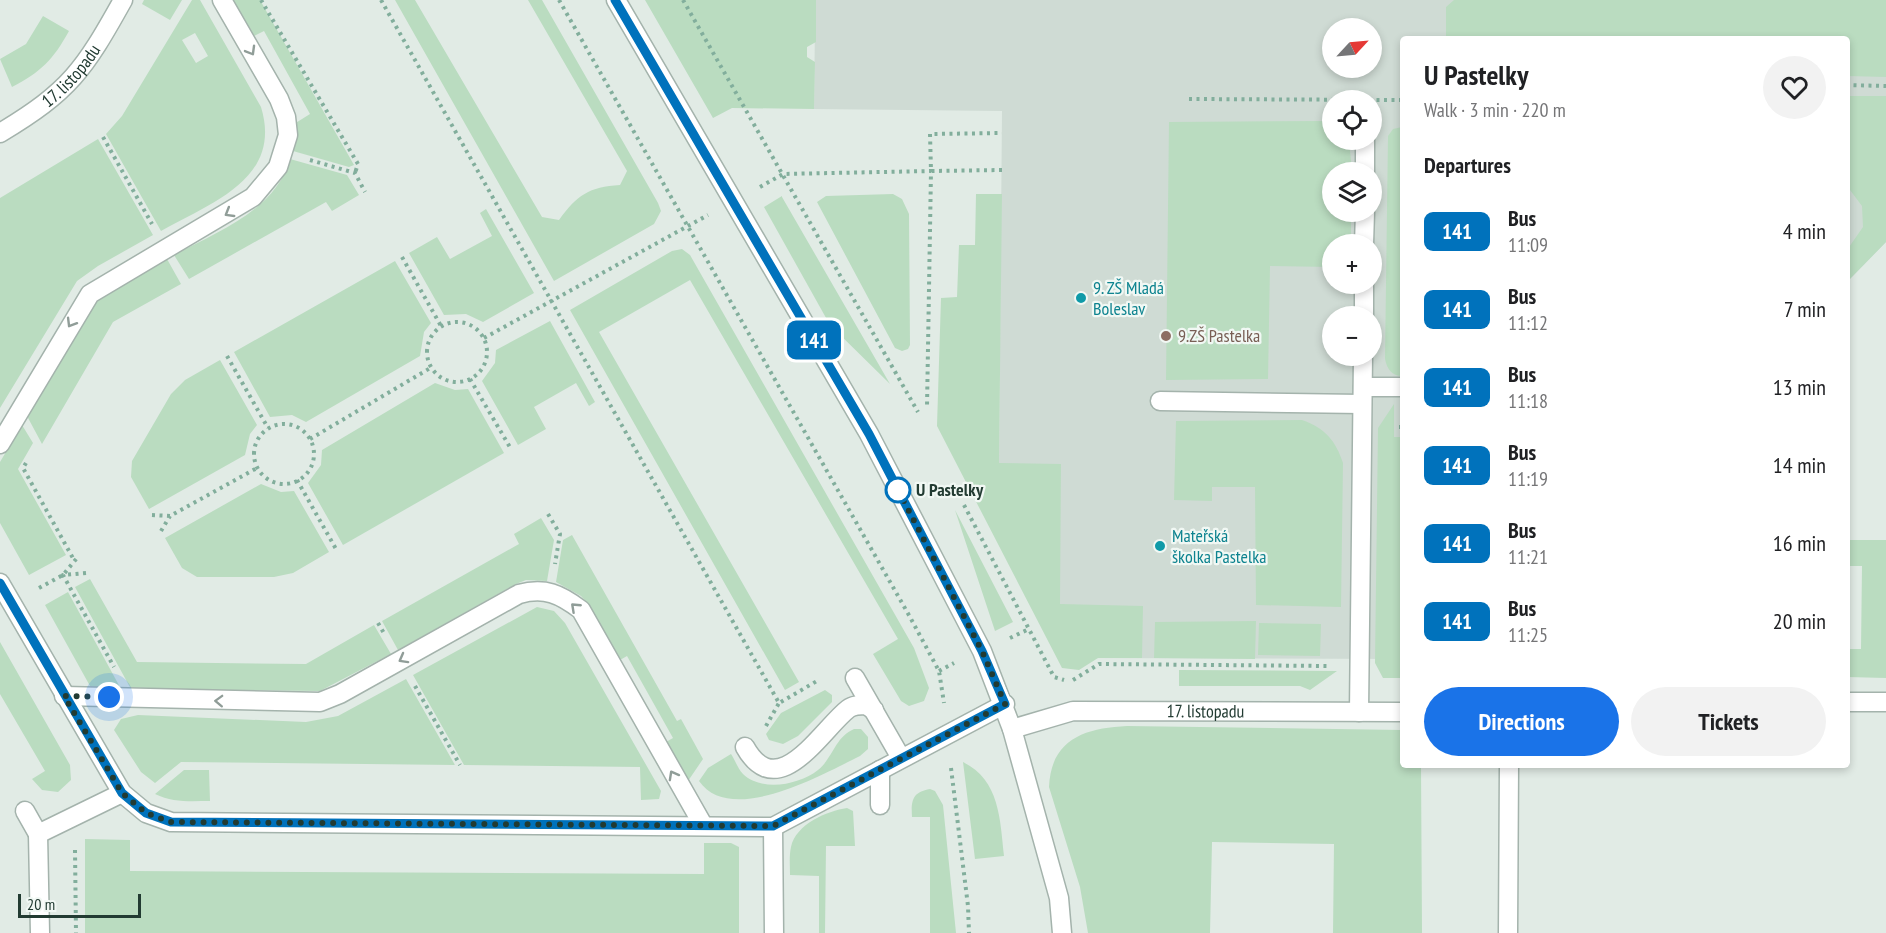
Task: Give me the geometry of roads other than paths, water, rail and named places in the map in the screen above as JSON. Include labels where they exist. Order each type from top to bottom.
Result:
[{"type":"street","name":"17. listopadu","points":[[0,133],[36,112],[69,85],[96,48],[123,0]]},
{"type":"street","points":[[0,444],[90,294],[254,197],[278,167],[288,135],[279,99],[222,0]]},
{"type":"street","points":[[615,0],[869,434],[982,651],[1005,704],[1059,898],[1062,933]]},
{"type":"street","points":[[1359,712],[1363,366]]},
{"type":"street","points":[[1160,401],[1362,396],[1400,387]]},
{"type":"street","points":[[0,583],[122,793],[146,813],[171,822],[773,826],[1005,704]]},
{"type":"street","points":[[64,696],[320,702],[519,594],[535,590],[550,591],[581,610],[703,825]]},
{"type":"street","points":[[855,678],[901,758]]},
{"type":"street","points":[[1850,702],[1886,702]]},
{"type":"street","points":[[745,747],[750,756],[759,763],[770,767],[782,767],[807,753],[850,708],[866,705],[874,710]]},
{"type":"street","name":"17. listopadu","points":[[1012,729],[1073,711],[1400,712]]},
{"type":"street","points":[[1508,932],[1509,768]]},
{"type":"street","points":[[880,770],[880,805]]},
{"type":"street","points":[[38,834],[122,793]]},
{"type":"street","points":[[25,811],[38,834],[40,933]]},
{"type":"street","points":[[773,826],[774,933]]},
{"type":"place","name":"9. ZŠ Mladá Boleslav","points":[[1081,298]]},
{"type":"place","name":"9.ZŠ Pastelka","points":[[1166,336]]},
{"type":"place","name":"U Pastelky","points":[[898,490]]},
{"type":"place","name":"Mateřská školka Pastelka","points":[[1160,546]]}]
